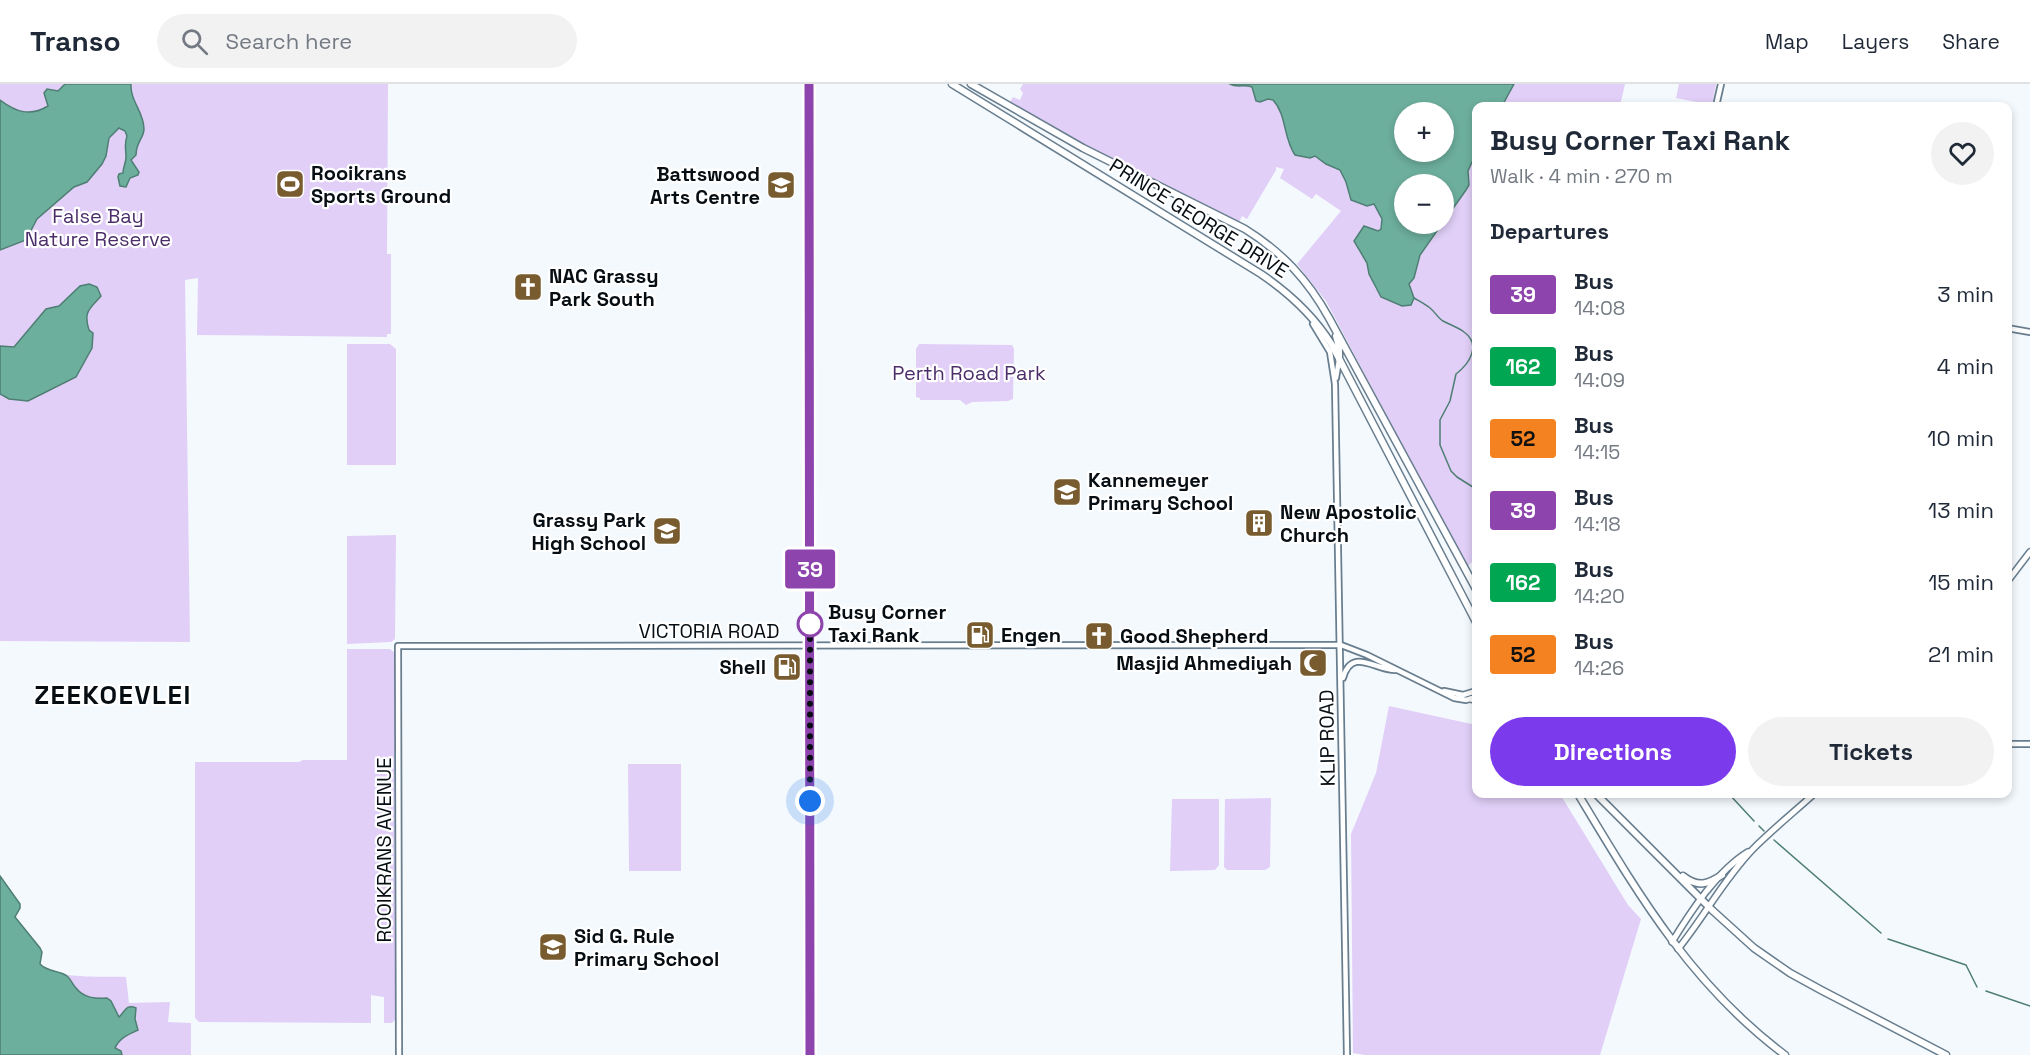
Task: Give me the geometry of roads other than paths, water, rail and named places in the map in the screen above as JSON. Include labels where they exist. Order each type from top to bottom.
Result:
[{"type":"main road","points":[[809,84],[810,1055]]},
{"type":"main road","name":"PRINCE GEORGE DRIVE","points":[[952,84],[1261,274],[1288,294],[1310,316],[1323,331],[1339,359],[1472,614]]},
{"type":"main road","name":"PRINCE GEORGE DRIVE","points":[[971,84],[1074,144],[1238,226],[1261,239],[1282,256],[1300,274],[1329,318],[1472,582]]},
{"type":"main road","points":[[1329,318],[1338,343],[1339,359]]},
{"type":"main road","points":[[2012,575],[2030,552]]},
{"type":"main road","points":[[1580,798],[1638,893],[1672,942],[1736,1012],[1785,1055]]},
{"type":"main road","points":[[1600,798],[1708,906],[1754,948],[1790,973],[1946,1055]]},
{"type":"main road","points":[[1678,949],[1752,850],[1810,798]]},
{"type":"main road","points":[[1672,942],[1701,899],[1739,858],[1752,850]]},
{"type":"main road","points":[[1675,871],[1689,881],[1701,884],[1709,883],[1722,875]]},
{"type":"street","points":[[1717,102],[1721,84]]},
{"type":"street","name":"KLIP ROAD","points":[[1310,316],[1330,352],[1335,384],[1347,1055]]},
{"type":"street","points":[[2012,329],[2030,332]]},
{"type":"street","name":"KLIP ROAD","points":[[1335,384],[1339,359]]},
{"type":"street","name":"VICTORIA ROAD","points":[[398,646],[1341,645],[1454,698],[1472,698]]},
{"type":"street","name":"ROOIKRANS AVENUE","points":[[398,646],[399,1055]]},
{"type":"street","points":[[1341,686],[1346,669],[1356,662],[1366,662],[1384,669],[1397,670]]},
{"type":"street","name":"VICTORIA ROAD","points":[[1441,691],[1463,695],[1472,692]]},
{"type":"street","points":[[2012,744],[2030,744]]},
{"type":"waterway","points":[[1414,298],[1430,308],[1443,321],[1464,332],[1472,343]]},
{"type":"waterway","points":[[1472,354],[1456,374],[1450,401],[1440,420],[1440,445],[1451,471],[1472,486]]},
{"type":"waterway","points":[[1733,798],[1754,821]]},
{"type":"waterway","points":[[1759,826],[1764,831]]},
{"type":"waterway","points":[[1774,840],[1881,933]]},
{"type":"waterway","points":[[1888,939],[1966,965],[1977,987]]},
{"type":"waterway","points":[[1986,991],[2030,1006]]},
{"type":"place","name":"Rooikrans Sports Ground","points":[[290,184]]},
{"type":"place","name":"Battswood Arts Centre","points":[[781,185]]},
{"type":"place","name":"NAC Grassy Park South","points":[[528,287]]},
{"type":"place","name":"Kannemeyer Primary School","points":[[1067,492]]},
{"type":"place","name":"New Apostolic Church","points":[[1259,523]]},
{"type":"place","name":"Grassy Park High School","points":[[667,531]]},
{"type":"place","name":"Busy Corner Taxi Rank","points":[[810,624]]},
{"type":"place","name":"Engen","points":[[980,635]]},
{"type":"place","name":"Good Shepherd","points":[[1099,636]]},
{"type":"place","name":"Masjid Ahmediyah","points":[[1313,663]]},
{"type":"place","name":"Shell","points":[[787,667]]},
{"type":"place","name":"Sid G. Rule Primary School","points":[[553,947]]},
{"type":"district","name":"ZEEKOEVLEI","points":[[113,695]]},
{"type":"park label","name":"False Bay Nature Reserve","points":[[98,228]]},
{"type":"park label","name":"Perth Road Park","points":[[969,373]]}]
